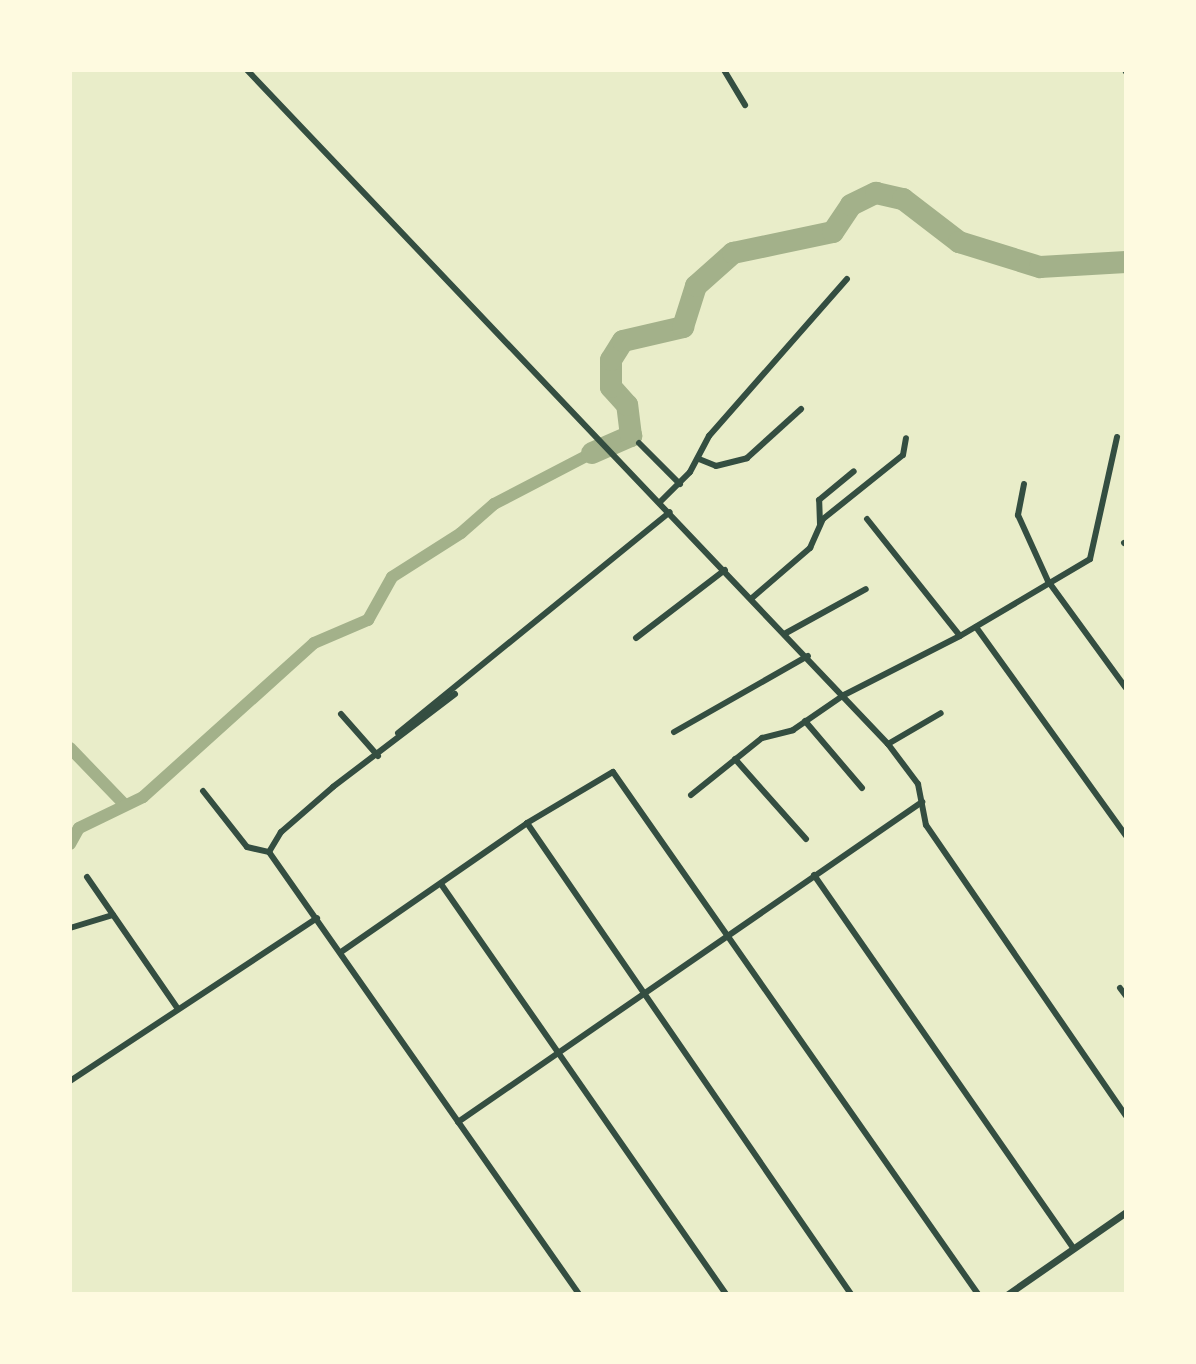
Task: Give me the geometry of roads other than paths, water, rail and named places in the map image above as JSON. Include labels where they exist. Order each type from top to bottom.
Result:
[{"type":"street","points":[[247,70],[808,656],[888,744],[918,784],[926,825],[1126,1116]]},
{"type":"street","points":[[724,70],[745,105]]},
{"type":"street","points":[[660,502],[680,484],[699,459],[709,436],[847,279]]},
{"type":"street","points":[[699,459],[716,466],[747,458],[801,409]]},
{"type":"street","points":[[691,795],[762,738],[786,733],[844,695],[960,636],[1048,581],[1090,559],[1117,437]]},
{"type":"street","points":[[820,524],[903,455],[906,438]]},
{"type":"street","points":[[639,443],[680,484]]},
{"type":"street","points":[[752,598],[810,548],[820,524],[819,500],[854,471]]},
{"type":"street","points":[[1024,484],[1016,509],[1048,581],[1126,688]]},
{"type":"street","points":[[398,733],[670,512]]},
{"type":"street","points":[[867,519],[960,636]]},
{"type":"street","points":[[636,638],[725,570]]},
{"type":"street","points":[[786,633],[866,589]]},
{"type":"street","points":[[976,627],[1126,836]]},
{"type":"street","points":[[674,732],[808,656]]},
{"type":"street","points":[[269,852],[281,832],[455,694]]},
{"type":"street","points":[[888,744],[941,713]]},
{"type":"street","points":[[341,714],[378,756]]},
{"type":"street","points":[[805,721],[862,788]]},
{"type":"street","points":[[735,759],[806,839]]},
{"type":"street","points":[[341,952],[527,823],[613,772],[978,1294]]},
{"type":"street","points":[[203,791],[247,847],[269,852],[579,1294]]},
{"type":"street","points":[[458,1122],[922,802]]},
{"type":"street","points":[[527,823],[851,1294]]},
{"type":"street","points":[[814,875],[1073,1248]]},
{"type":"street","points":[[87,877],[178,1009]]},
{"type":"street","points":[[441,884],[726,1294]]},
{"type":"street","points":[[70,928],[113,915]]},
{"type":"street","points":[[70,1081],[317,918]]},
{"type":"street","points":[[1120,988],[1126,996]]},
{"type":"street","points":[[1008,1294],[1126,1212]]},
{"type":"waterway","points":[[592,453],[631,436],[627,405],[611,387],[611,360],[623,341],[683,327],[696,286],[733,253],[833,232],[851,205],[876,193],[903,199],[959,242],[1040,267],[1126,262]]},
{"type":"waterway","points":[[70,844],[79,828],[143,797],[314,643],[368,620],[392,577],[461,533],[494,504],[592,453]]},
{"type":"waterway","points":[[70,748],[125,805]]}]
